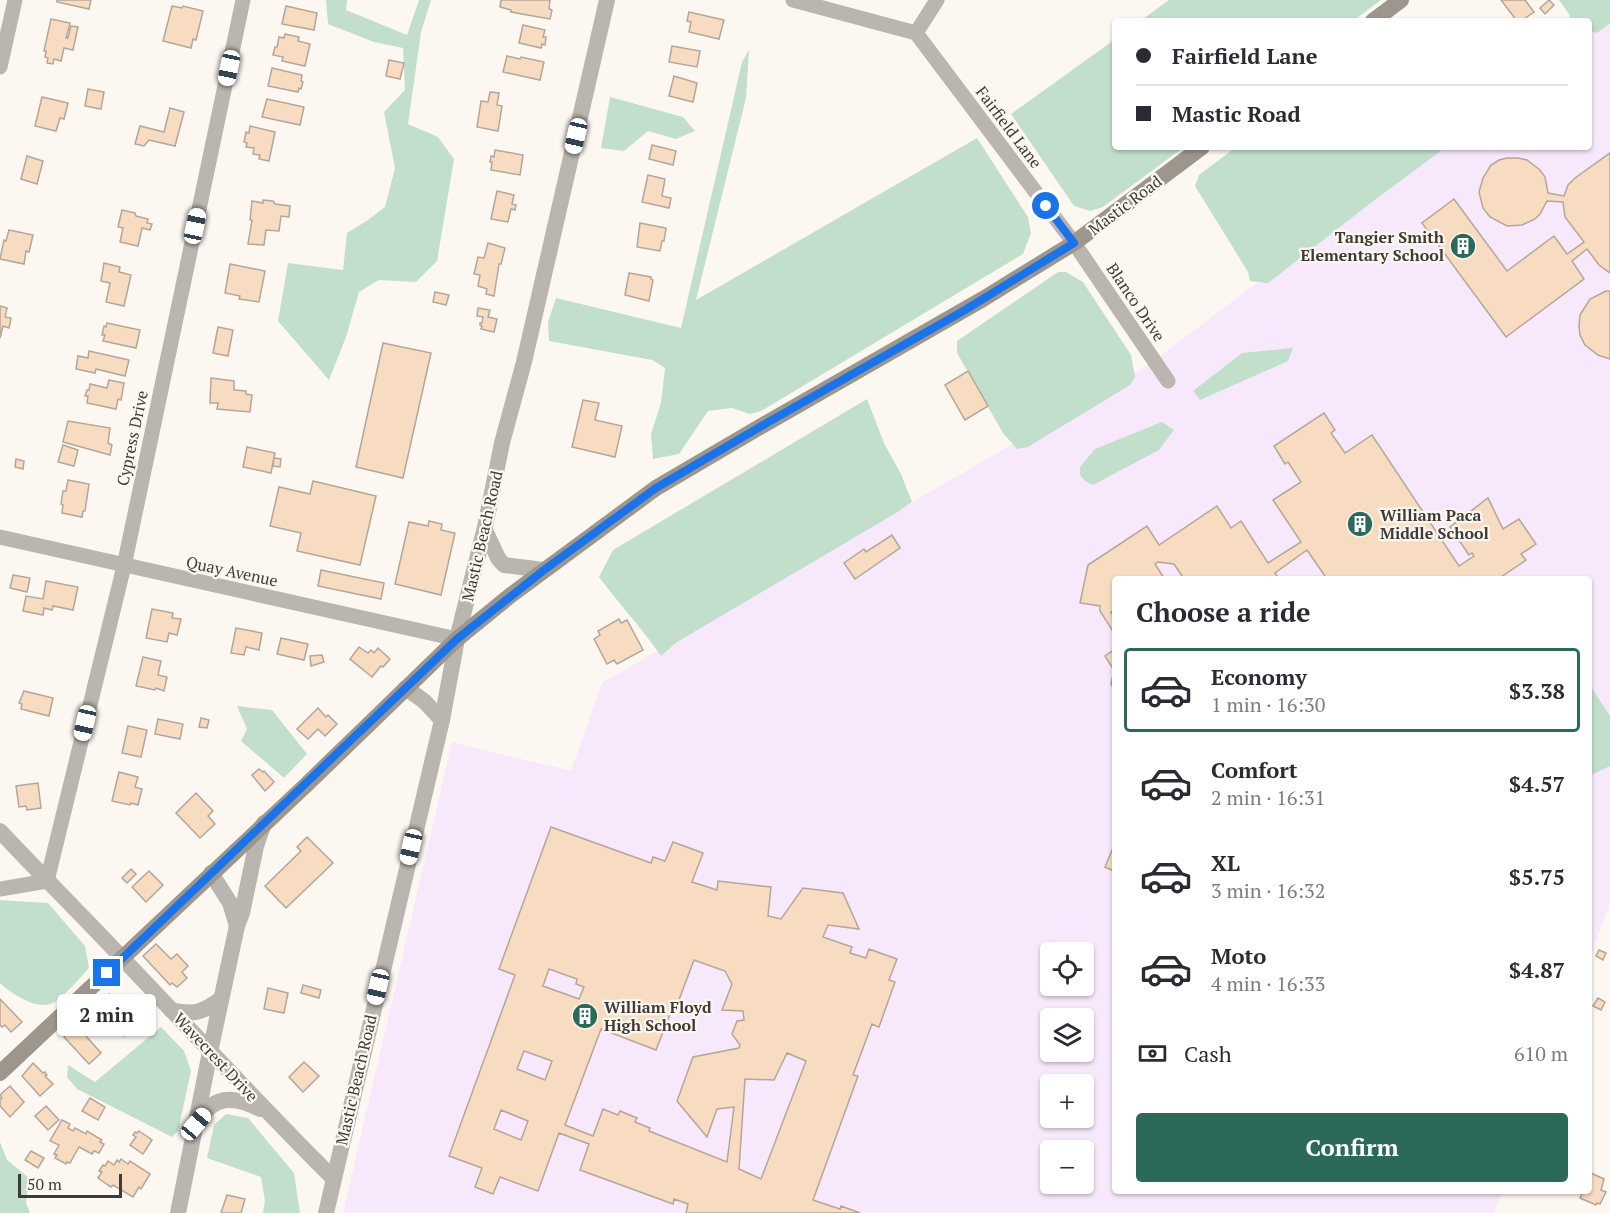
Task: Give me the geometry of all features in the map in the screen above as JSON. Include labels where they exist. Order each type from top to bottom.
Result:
[{"type":"main road","points":[[1377,18],[1401,0]]},
{"type":"main road","name":"Mastic Road","points":[[0,1073],[457,639],[544,570],[656,488],[965,310],[1074,243],[1198,150]]},
{"type":"street","points":[[0,67],[15,0]]},
{"type":"street","name":"Cypress Drive","points":[[47,881],[124,566],[243,0]]},
{"type":"street","name":"Mastic Beach Road","points":[[326,1213],[442,720],[457,639],[485,530],[502,443],[524,362],[607,0]]},
{"type":"street","points":[[793,0],[916,33],[937,0]]},
{"type":"street","name":"Fairfield Lane","points":[[916,33],[1074,243]]},
{"type":"street","name":"Blanco Drive","points":[[1074,243],[1168,381]]},
{"type":"street","points":[[485,530],[498,558],[504,565],[544,570]]},
{"type":"street","name":"Quay Avenue","points":[[0,537],[457,639]]},
{"type":"street","points":[[406,688],[424,701],[442,720]]},
{"type":"street","points":[[178,1213],[237,926],[242,913],[256,846],[264,823]]},
{"type":"street","name":"Wavecrest Drive","points":[[0,831],[269,1114],[333,1178]]},
{"type":"street","points":[[211,873],[230,903],[237,926]]},
{"type":"street","points":[[0,888],[47,881]]},
{"type":"street","points":[[171,1010],[187,1013],[206,1010],[221,999]]},
{"type":"street","points":[[196,1124],[210,1107],[218,1102],[234,1100],[249,1103],[269,1114]]},
{"type":"shaded area","points":[[1610,18],[1610,903],[1592,953],[1592,576],[1112,576],[1112,1194],[1501,1194],[1494,1213],[343,1213],[452,742],[571,771],[602,683],[1148,365],[1434,150],[1592,150],[1592,32]]},
{"type":"green space","points":[[326,0],[347,0],[346,10],[407,35],[419,0],[431,0],[421,32],[408,124],[438,137],[454,159],[437,261],[416,282],[379,280],[359,292],[346,337],[329,380],[278,321],[288,263],[343,270],[347,233],[385,207],[395,168],[384,112],[405,90],[403,48],[374,42],[328,24]]},
{"type":"green space","points":[[1169,0],[1381,0],[1357,18],[1144,18]]},
{"type":"green space","points":[[1559,0],[1610,0],[1610,23],[1597,33],[1592,32],[1592,18],[1570,18]]},
{"type":"green space","points":[[1112,41],[1112,150],[1180,150],[1103,207],[1090,211],[1074,206],[1011,114]]},
{"type":"green space","points":[[749,50],[746,98],[696,300],[977,138],[1028,217],[1031,233],[1023,254],[761,411],[750,414],[732,408],[708,411],[679,454],[653,459],[651,434],[661,403],[665,368],[652,360],[549,341],[548,322],[556,298],[681,328],[742,62]]},
{"type":"green space","points":[[610,97],[683,117],[695,131],[676,139],[648,131],[624,151],[601,148]]},
{"type":"green space","points":[[1232,150],[1442,150],[1268,283],[1250,281],[1248,272],[1195,186],[1199,175]]},
{"type":"green space","points":[[1058,272],[1066,272],[1083,282],[1131,355],[1135,377],[1130,385],[1028,447],[1017,449],[1003,433],[957,353],[957,341]]},
{"type":"green space","points":[[1293,348],[1288,361],[1200,400],[1193,391],[1242,353]]},
{"type":"green space","points":[[867,399],[884,443],[901,474],[912,502],[677,642],[661,656],[599,577],[613,550]]},
{"type":"green space","points":[[1162,422],[1174,430],[1159,450],[1093,485],[1080,475],[1080,467],[1095,449]]},
{"type":"green space","points":[[1592,688],[1610,716],[1610,766],[1592,775]]},
{"type":"green space","points":[[237,706],[272,710],[307,754],[284,778],[241,741],[247,729]]},
{"type":"green space","points":[[0,900],[48,903],[85,946],[89,968],[55,1002],[48,1005],[33,1003],[11,992],[0,983]]},
{"type":"green space","points":[[161,1027],[184,1051],[191,1071],[178,1131],[172,1137],[77,1089],[67,1077],[68,1065],[95,1082]]},
{"type":"green space","points":[[226,1114],[248,1118],[294,1173],[300,1213],[263,1213],[265,1201],[261,1177],[207,1158],[214,1125]]},
{"type":"green space","points":[[0,1142],[7,1160],[29,1178],[26,1203],[30,1213],[0,1213]]},
{"type":"building","points":[[57,0],[91,0],[89,9],[57,2]]},
{"type":"building","points":[[501,0],[550,0],[549,9],[552,10],[550,19],[511,12],[511,10],[500,7]]},
{"type":"building","points":[[1501,0],[1525,0],[1534,12],[1525,18],[1515,18]]},
{"type":"building","points":[[1549,0],[1554,5],[1545,14],[1540,8]]},
{"type":"building","points":[[172,6],[203,11],[196,40],[193,39],[191,48],[163,41]]},
{"type":"building","points":[[286,6],[317,13],[314,30],[282,24]]},
{"type":"building","points":[[689,12],[724,20],[719,39],[689,32],[691,22],[687,21]]},
{"type":"building","points":[[51,19],[70,23],[66,38],[68,38],[71,26],[78,27],[73,50],[64,48],[61,61],[54,59],[53,64],[47,63],[48,58],[45,57],[46,51],[44,51]]},
{"type":"building","points":[[523,25],[545,30],[543,37],[546,37],[545,45],[542,44],[541,48],[519,43]]},
{"type":"building","points":[[285,34],[299,37],[298,41],[310,44],[305,66],[282,61],[283,57],[273,55],[279,37],[284,38]]},
{"type":"building","points":[[672,46],[700,51],[697,67],[669,62]]},
{"type":"building","points":[[507,56],[544,62],[540,80],[503,72]]},
{"type":"building","points":[[389,60],[404,63],[400,79],[386,76]]},
{"type":"building","points":[[272,68],[302,75],[301,89],[299,88],[298,92],[268,86]]},
{"type":"building","points":[[674,76],[697,83],[693,102],[669,96]]},
{"type":"building","points":[[88,89],[104,92],[101,109],[85,106]]},
{"type":"building","points":[[490,92],[499,93],[497,105],[502,106],[498,131],[477,127],[481,101],[488,102]]},
{"type":"building","points":[[42,97],[68,103],[64,119],[60,118],[56,131],[35,126]]},
{"type":"building","points":[[267,99],[304,107],[300,125],[262,117]]},
{"type":"building","points":[[170,108],[184,112],[175,146],[149,140],[144,146],[135,144],[140,126],[164,132]]},
{"type":"building","points":[[250,126],[275,132],[269,161],[259,159],[260,155],[253,154],[254,148],[246,147],[247,143],[244,142]]},
{"type":"building","points":[[652,145],[676,151],[673,165],[649,159]]},
{"type":"building","points":[[495,150],[523,155],[520,175],[491,170],[491,156],[494,157]]},
{"type":"building","name":"Tangier Smith Elementary School","points":[[1610,153],[1610,273],[1599,265],[1587,249],[1572,261],[1584,279],[1506,337],[1422,223],[1454,199],[1507,271],[1554,236],[1567,254],[1584,242],[1565,217],[1563,202],[1547,201],[1535,219],[1522,225],[1507,226],[1490,217],[1483,208],[1479,192],[1483,178],[1491,165],[1499,160],[1518,158],[1527,160],[1545,177],[1548,193],[1564,196],[1568,185],[1575,178]]},
{"type":"building","points":[[27,156],[43,161],[37,184],[21,179]]},
{"type":"building","points":[[648,175],[665,179],[662,196],[671,198],[669,208],[642,202]]},
{"type":"building","points":[[497,191],[514,195],[512,204],[516,205],[515,210],[511,209],[508,222],[491,219]]},
{"type":"building","points":[[263,200],[290,206],[289,217],[281,216],[279,231],[266,230],[264,245],[248,244],[252,201],[263,203]]},
{"type":"building","points":[[122,210],[148,219],[147,223],[152,224],[150,230],[142,228],[138,246],[120,242],[123,228],[118,227]]},
{"type":"building","points":[[640,223],[666,228],[660,251],[637,247]]},
{"type":"building","points":[[9,230],[33,235],[29,252],[26,251],[24,264],[0,259],[4,240],[6,241]]},
{"type":"building","points":[[488,243],[505,248],[501,264],[499,264],[494,296],[486,294],[487,289],[478,286],[480,275],[474,274],[478,257],[484,258]]},
{"type":"building","points":[[104,263],[120,267],[119,272],[131,275],[124,306],[106,302],[110,283],[101,281]]},
{"type":"building","points":[[230,264],[265,271],[259,302],[239,299],[240,296],[225,293]]},
{"type":"building","points":[[629,273],[651,277],[653,280],[649,301],[625,295]]},
{"type":"building","points":[[1610,291],[1610,359],[1598,355],[1585,345],[1579,326],[1580,315],[1590,299]]},
{"type":"building","points":[[435,292],[449,295],[446,305],[433,302]]},
{"type":"building","points":[[0,306],[7,308],[5,317],[11,318],[9,328],[3,326],[0,338]]},
{"type":"building","points":[[478,308],[490,310],[488,317],[497,319],[494,332],[481,329],[480,323],[483,317],[477,316]]},
{"type":"building","points":[[107,323],[140,330],[136,348],[103,341],[104,326],[106,327]]},
{"type":"building","points":[[218,327],[233,330],[228,356],[213,353]]},
{"type":"building","points":[[383,343],[431,353],[403,478],[356,467]]},
{"type":"building","points":[[89,351],[129,360],[125,376],[96,369],[95,373],[76,369],[78,356],[88,358]]},
{"type":"building","points":[[968,371],[988,406],[965,420],[945,385]]},
{"type":"building","points":[[211,378],[234,381],[234,390],[246,391],[246,394],[252,395],[250,412],[217,409],[218,403],[210,403]]},
{"type":"building","points":[[109,380],[124,383],[121,400],[118,399],[116,409],[87,403],[88,396],[85,396],[90,384],[107,388]]},
{"type":"building","points":[[583,400],[599,403],[595,420],[622,426],[615,457],[572,447]]},
{"type":"building","name":"William Paca Middle School","points":[[1324,413],[1335,430],[1331,433],[1345,453],[1372,435],[1459,566],[1474,556],[1472,553],[1469,555],[1450,527],[1488,498],[1503,529],[1519,519],[1536,544],[1521,554],[1526,560],[1502,576],[1325,576],[1307,550],[1275,573],[1277,576],[1182,576],[1174,564],[1158,562],[1155,564],[1163,576],[1112,576],[1112,630],[1100,611],[1100,606],[1080,603],[1088,565],[1147,526],[1159,545],[1217,506],[1231,528],[1241,521],[1268,563],[1301,542],[1273,500],[1301,482],[1288,462],[1285,464],[1274,446]]},
{"type":"building","points":[[68,421],[110,428],[108,443],[112,445],[110,455],[63,442]]},
{"type":"building","points":[[63,445],[78,450],[74,466],[58,462]]},
{"type":"building","points":[[247,447],[275,453],[271,473],[243,467]]},
{"type":"building","points":[[274,458],[281,459],[280,467],[273,466]]},
{"type":"building","points":[[16,459],[24,461],[23,469],[15,467]]},
{"type":"building","points":[[68,480],[89,484],[82,517],[62,513],[63,491],[66,491]]},
{"type":"building","points":[[313,481],[376,496],[360,565],[297,551],[301,533],[270,526],[279,487],[310,494]]},
{"type":"building","points":[[429,521],[442,524],[441,530],[455,533],[441,595],[395,584],[409,522],[428,526]]},
{"type":"building","points":[[892,535],[900,548],[855,579],[844,563],[864,549],[866,552]]},
{"type":"building","points":[[321,570],[384,583],[381,599],[318,586]]},
{"type":"building","points":[[13,575],[30,578],[27,592],[10,588]]},
{"type":"building","points":[[46,581],[78,587],[73,610],[53,606],[52,610],[44,608],[43,615],[23,611],[26,596],[43,599]]},
{"type":"building","points":[[152,609],[173,613],[172,618],[181,619],[177,635],[169,633],[167,642],[146,638]]},
{"type":"building","points":[[619,619],[621,623],[627,620],[643,650],[617,664],[614,660],[607,664],[594,639],[600,635],[598,631]]},
{"type":"building","points":[[236,628],[262,633],[259,650],[246,647],[244,655],[231,653]]},
{"type":"building","points":[[281,638],[308,644],[304,660],[277,654]]},
{"type":"building","points":[[359,647],[368,653],[371,650],[374,653],[378,648],[390,659],[372,677],[350,659]]},
{"type":"building","points":[[1112,651],[1112,667],[1105,656]]},
{"type":"building","points":[[322,655],[324,662],[311,666],[310,656]]},
{"type":"building","points":[[143,657],[161,661],[158,675],[167,677],[164,691],[136,686]]},
{"type":"building","points":[[24,691],[53,698],[49,716],[21,709],[22,704],[19,703]]},
{"type":"building","points":[[318,708],[337,724],[325,736],[318,729],[308,739],[297,729]]},
{"type":"building","points":[[201,718],[209,720],[207,728],[199,727]]},
{"type":"building","points":[[158,719],[183,724],[180,739],[155,734]]},
{"type":"building","points":[[128,726],[147,730],[141,757],[122,753]]},
{"type":"building","points":[[259,769],[274,782],[265,791],[252,775]]},
{"type":"building","points":[[119,772],[138,777],[135,787],[142,789],[138,805],[112,801]]},
{"type":"building","points":[[38,783],[41,808],[27,810],[26,806],[19,807],[16,786]]},
{"type":"building","points":[[196,793],[213,811],[208,816],[215,824],[200,838],[176,813]]},
{"type":"building","name":"William Floyd High School","points":[[551,827],[651,863],[653,857],[665,861],[673,842],[703,853],[692,882],[717,890],[718,881],[771,887],[768,916],[781,919],[803,888],[843,893],[859,929],[828,925],[823,937],[852,947],[850,953],[866,958],[869,949],[897,959],[889,980],[895,982],[879,1027],[872,1024],[853,1075],[858,1076],[813,1200],[860,1213],[686,1213],[688,1204],[674,1199],[673,1204],[580,1170],[589,1144],[559,1133],[538,1191],[500,1177],[493,1194],[475,1187],[482,1168],[449,1156],[515,975],[499,969]],"holes":[[[694,960],[725,971],[732,984],[722,1010],[743,1011],[744,1020],[737,1021],[732,1034],[740,1045],[739,1048],[693,1057],[677,1101],[707,1137],[717,1109],[734,1107],[727,1162],[649,1131],[650,1128],[635,1122],[637,1118],[620,1111],[618,1115],[603,1109],[593,1136],[565,1125],[601,1029],[656,1050],[674,1004],[677,1005]],[[549,969],[577,979],[576,984],[584,987],[579,999],[543,986]],[[524,1051],[552,1061],[545,1080],[517,1069]],[[787,1053],[806,1061],[761,1179],[739,1169],[745,1079],[774,1080]],[[501,1110],[528,1121],[521,1140],[494,1129]]]},
{"type":"building","points":[[307,837],[333,863],[286,908],[265,886],[301,851],[297,847]]},
{"type":"building","points":[[1112,850],[1112,870],[1105,867]]},
{"type":"building","points":[[131,869],[136,874],[127,883],[122,878]]},
{"type":"building","points":[[149,871],[163,885],[146,902],[132,887]]},
{"type":"building","points":[[156,944],[171,959],[177,954],[188,966],[182,972],[187,978],[177,987],[172,983],[170,985],[143,956]]},
{"type":"building","points":[[1599,950],[1606,953],[1603,960],[1596,956]]},
{"type":"building","points":[[303,985],[321,990],[319,998],[301,993]]},
{"type":"building","points":[[268,988],[288,993],[284,1013],[264,1009]]},
{"type":"building","points":[[109,994],[137,1024],[124,1036],[96,1006]]},
{"type":"building","points":[[1598,998],[1605,1002],[1601,1010],[1593,1006]]},
{"type":"building","points":[[0,999],[22,1022],[11,1032],[5,1025],[2,1027],[0,1025]]},
{"type":"building","points":[[76,1025],[101,1053],[89,1064],[64,1037],[67,1031]]},
{"type":"building","points":[[304,1062],[319,1076],[303,1092],[289,1077]]},
{"type":"building","points":[[33,1063],[43,1073],[45,1072],[47,1075],[45,1076],[53,1084],[40,1096],[22,1076]]},
{"type":"building","points":[[10,1086],[24,1102],[10,1117],[0,1106],[2,1098],[0,1095]]},
{"type":"building","points":[[90,1098],[105,1107],[98,1120],[82,1111]]},
{"type":"building","points":[[46,1106],[59,1120],[48,1130],[35,1116]]},
{"type":"building","points":[[62,1120],[70,1124],[68,1128],[73,1131],[75,1128],[86,1134],[87,1131],[102,1140],[100,1142],[104,1144],[99,1153],[94,1151],[92,1154],[79,1147],[70,1163],[66,1164],[55,1158],[57,1155],[54,1154],[59,1145],[50,1141]]},
{"type":"building","points":[[139,1131],[152,1140],[143,1154],[130,1145],[136,1137],[133,1135]]},
{"type":"building","points":[[31,1151],[44,1158],[38,1168],[25,1160]]},
{"type":"building","points":[[121,1159],[128,1164],[130,1161],[150,1174],[133,1197],[98,1178],[103,1165],[105,1166],[108,1161],[114,1165],[117,1160],[119,1162]]},
{"type":"building","points":[[1592,1173],[1604,1179],[1601,1190],[1606,1192],[1600,1204],[1596,1205],[1580,1198],[1582,1194],[1592,1194]]},
{"type":"building","points":[[227,1195],[245,1199],[241,1213],[221,1213]]},
{"type":"place","name":"Tangier Smith Elementary School","points":[[1463,246]]},
{"type":"place","name":"William Paca Middle School","points":[[1360,524]]},
{"type":"place","name":"William Floyd High School","points":[[585,1016]]},
{"type":"route","points":[[107,973],[457,639],[544,570],[656,488],[965,310],[1074,243],[1046,206]]}]
